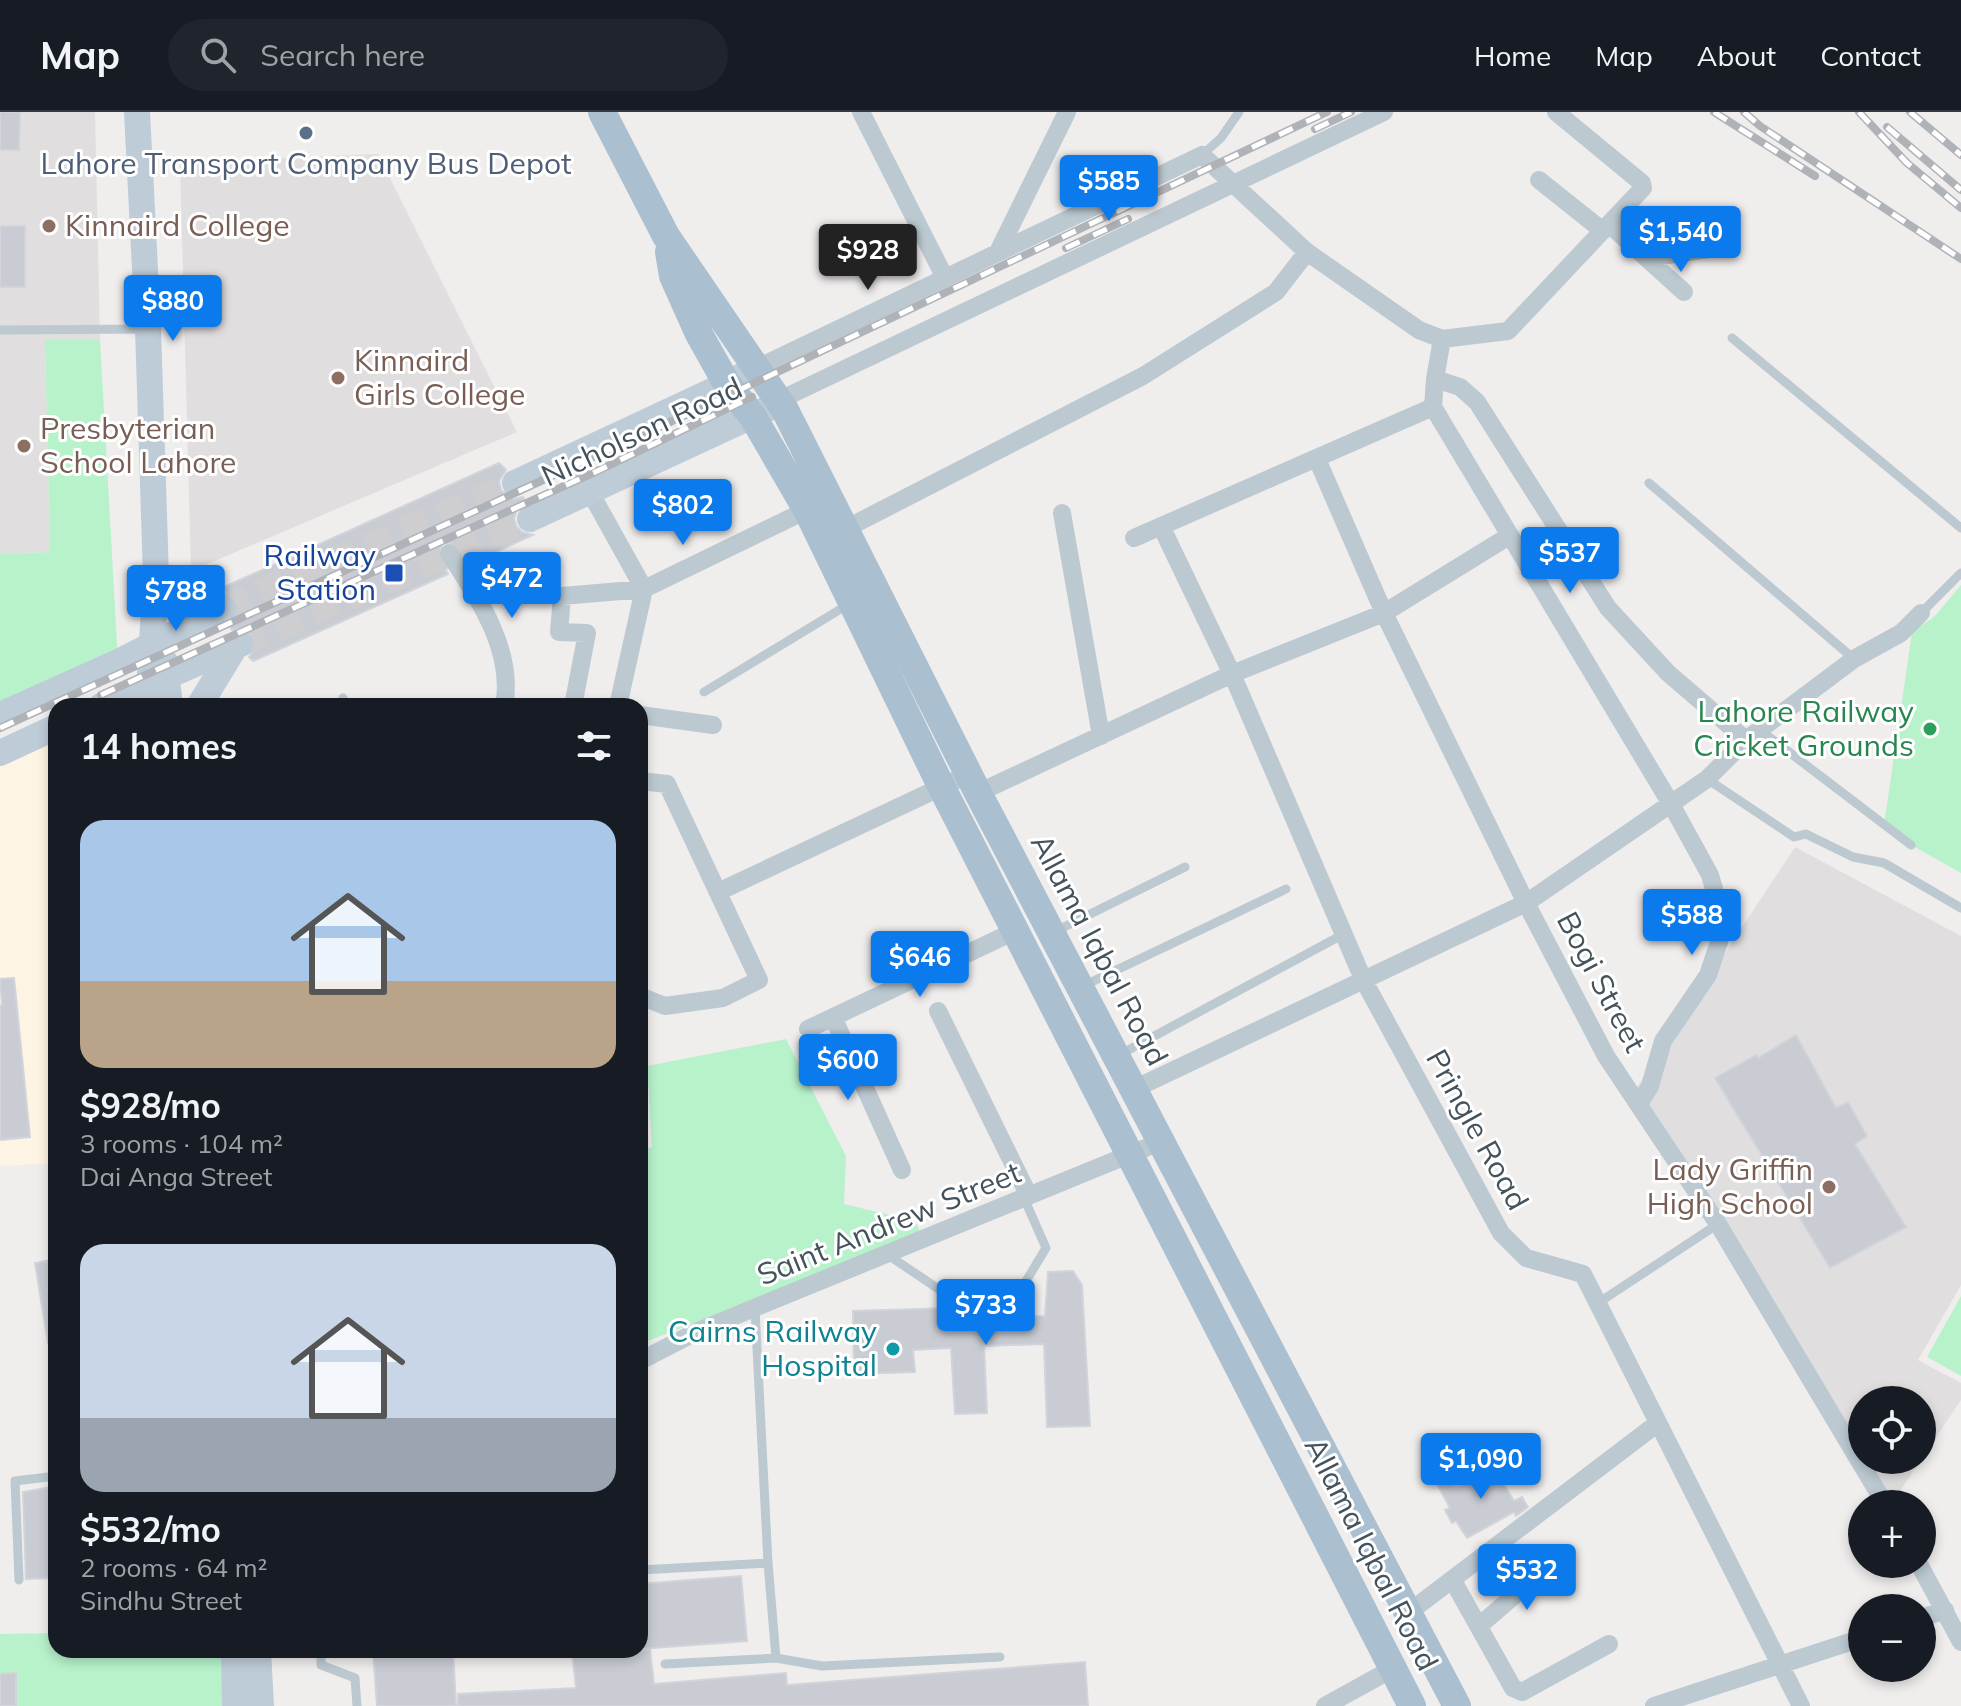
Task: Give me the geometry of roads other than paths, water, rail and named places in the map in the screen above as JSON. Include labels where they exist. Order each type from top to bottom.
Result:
[{"type":"main road","points":[[137,112],[156,577],[155,689]]},
{"type":"main road","name":"Allama Iqbal Road","points":[[602,112],[666,236],[780,403],[847,528],[974,783],[1160,1142],[1457,1706]]},
{"type":"main road","name":"Allama Iqbal Road","points":[[666,236],[673,276],[699,334],[727,384],[753,417],[807,510],[941,786],[1412,1706]]},
{"type":"main road","name":"Nicholson Road","points":[[515,483],[755,369]]},
{"type":"main road","name":"Nicholson Road","points":[[530,519],[780,403]]},
{"type":"main road","points":[[0,715],[224,608]]},
{"type":"main road","points":[[126,698],[155,689],[237,645],[204,698]]},
{"type":"main road","points":[[0,753],[48,731]]},
{"type":"main road","points":[[234,1658],[235,1706]]},
{"type":"main road","points":[[258,1658],[261,1706]]},
{"type":"street","points":[[861,112],[945,278]]},
{"type":"street","points":[[998,252],[1067,112]]},
{"type":"street","points":[[780,403],[788,396],[1384,112]]},
{"type":"street","points":[[755,369],[1202,155],[1307,252],[1419,330],[1442,339],[1508,331],[1644,185],[1556,112]]},
{"type":"street","points":[[1539,180],[1647,258],[1684,292]]},
{"type":"street","points":[[1647,258],[1709,249]]},
{"type":"street","points":[[847,528],[1143,376],[1276,292],[1307,252]]},
{"type":"street","points":[[1442,339],[1433,407],[1671,804],[1710,875],[1721,913],[1719,942],[1708,975],[1663,1041],[1650,1086],[1639,1104]]},
{"type":"street","points":[[1435,379],[1460,387],[1477,402],[1608,608],[1668,673],[1753,735]]},
{"type":"street","points":[[1134,538],[1433,407]]},
{"type":"street","points":[[570,456],[644,589],[620,698]]},
{"type":"street","name":"Bogi Street","points":[[1317,459],[1384,613],[1526,903],[1606,1056],[1718,1224],[1877,1490]]},
{"type":"street","points":[[575,698],[587,633],[559,632],[562,596],[644,589],[807,510]]},
{"type":"street","points":[[1062,513],[1101,736]]},
{"type":"street","name":"Pringle Road","points":[[1162,528],[1232,674],[1363,979],[1501,1233],[1526,1258],[1583,1274],[1801,1706]]},
{"type":"street","points":[[718,892],[941,786],[974,783],[1101,736],[1232,674],[1384,613],[1509,536]]},
{"type":"street","points":[[449,553],[486,611],[501,654],[506,698]]},
{"type":"street","points":[[1134,1089],[1526,903],[1707,779],[1753,735],[1854,659],[1901,633],[1921,613]]},
{"type":"street","points":[[648,716],[713,725]]},
{"type":"street","points":[[648,782],[667,784],[759,980],[723,998],[665,1006],[648,999]]},
{"type":"street","points":[[808,1029],[1015,931]]},
{"type":"street","points":[[938,1011],[1027,1197]]},
{"type":"street","points":[[833,1017],[902,1170]]},
{"type":"street","name":"Saint Andrew Street","points":[[648,1357],[698,1331],[1160,1142]]},
{"type":"street","points":[[1408,1613],[1658,1423]]},
{"type":"street","points":[[1479,1626],[1547,1567]]},
{"type":"street","points":[[1927,1578],[1961,1642]]},
{"type":"street","points":[[1452,1579],[1513,1688],[1522,1692],[1609,1644]]},
{"type":"street","points":[[1936,1613],[1945,1610]]},
{"type":"street","points":[[1654,1706],[1848,1643]]},
{"type":"street","points":[[1325,1706],[1392,1669]]},
{"type":"lane","points":[[1202,155],[1221,138],[1239,112]]},
{"type":"lane","points":[[0,330],[148,329]]},
{"type":"lane","points":[[1732,338],[1961,528]]},
{"type":"lane","points":[[1649,483],[1854,659]]},
{"type":"lane","points":[[1921,613],[1961,573]]},
{"type":"lane","points":[[704,692],[852,602]]},
{"type":"lane","points":[[1753,735],[1911,845]]},
{"type":"lane","points":[[1707,779],[1794,837],[1806,834],[1853,857],[1884,863],[1961,908]]},
{"type":"lane","points":[[1052,934],[1185,867]]},
{"type":"lane","points":[[1080,988],[1286,889]]},
{"type":"lane","points":[[1116,1057],[1342,935]]},
{"type":"lane","points":[[888,1255],[952,1298],[1023,1286],[1046,1248],[1027,1197]]},
{"type":"lane","points":[[1598,1303],[1718,1224]]},
{"type":"lane","points":[[755,1309],[776,1658]]},
{"type":"lane","points":[[19,1580],[15,1481],[48,1477]]},
{"type":"lane","points":[[648,1570],[768,1563]]},
{"type":"lane","points":[[665,1664],[776,1658],[822,1666],[1000,1657]]},
{"type":"lane","points":[[321,1658],[321,1665],[355,1678],[357,1706]]},
{"type":"tunnel","points":[[224,608],[515,483]]},
{"type":"tunnel","points":[[240,644],[530,519]]},
{"type":"railway","points":[[66,698],[716,401],[1327,112]]},
{"type":"railway","points":[[1315,129],[1351,112]]},
{"type":"railway","points":[[1714,112],[1815,176]]},
{"type":"railway","points":[[1744,112],[1760,126],[1961,259]]},
{"type":"railway","points":[[1859,112],[1907,163],[1961,208]]},
{"type":"railway","points":[[1910,112],[1961,155]]},
{"type":"railway","points":[[1887,127],[1961,190]]},
{"type":"railway","points":[[1066,248],[1128,219]]},
{"type":"railway","points":[[101,695],[593,473],[752,397]]},
{"type":"railway","points":[[0,728],[48,706]]},
{"type":"place","name":"Lahore Transport Company Bus Depot","points":[[306,133]]},
{"type":"place","name":"Kinnaird College","points":[[49,226]]},
{"type":"place","name":"Kinnaird Girls College","points":[[338,378]]},
{"type":"place","name":"Presbyterian School Lahore","points":[[24,446]]},
{"type":"place","name":"Railway Station","points":[[394,573]]},
{"type":"place","name":"Lahore Railway Cricket Grounds","points":[[1930,729]]},
{"type":"place","name":"Lady Griffin High School","points":[[1829,1187]]},
{"type":"place","name":"Cairns Railway Hospital","points":[[893,1349]]}]
